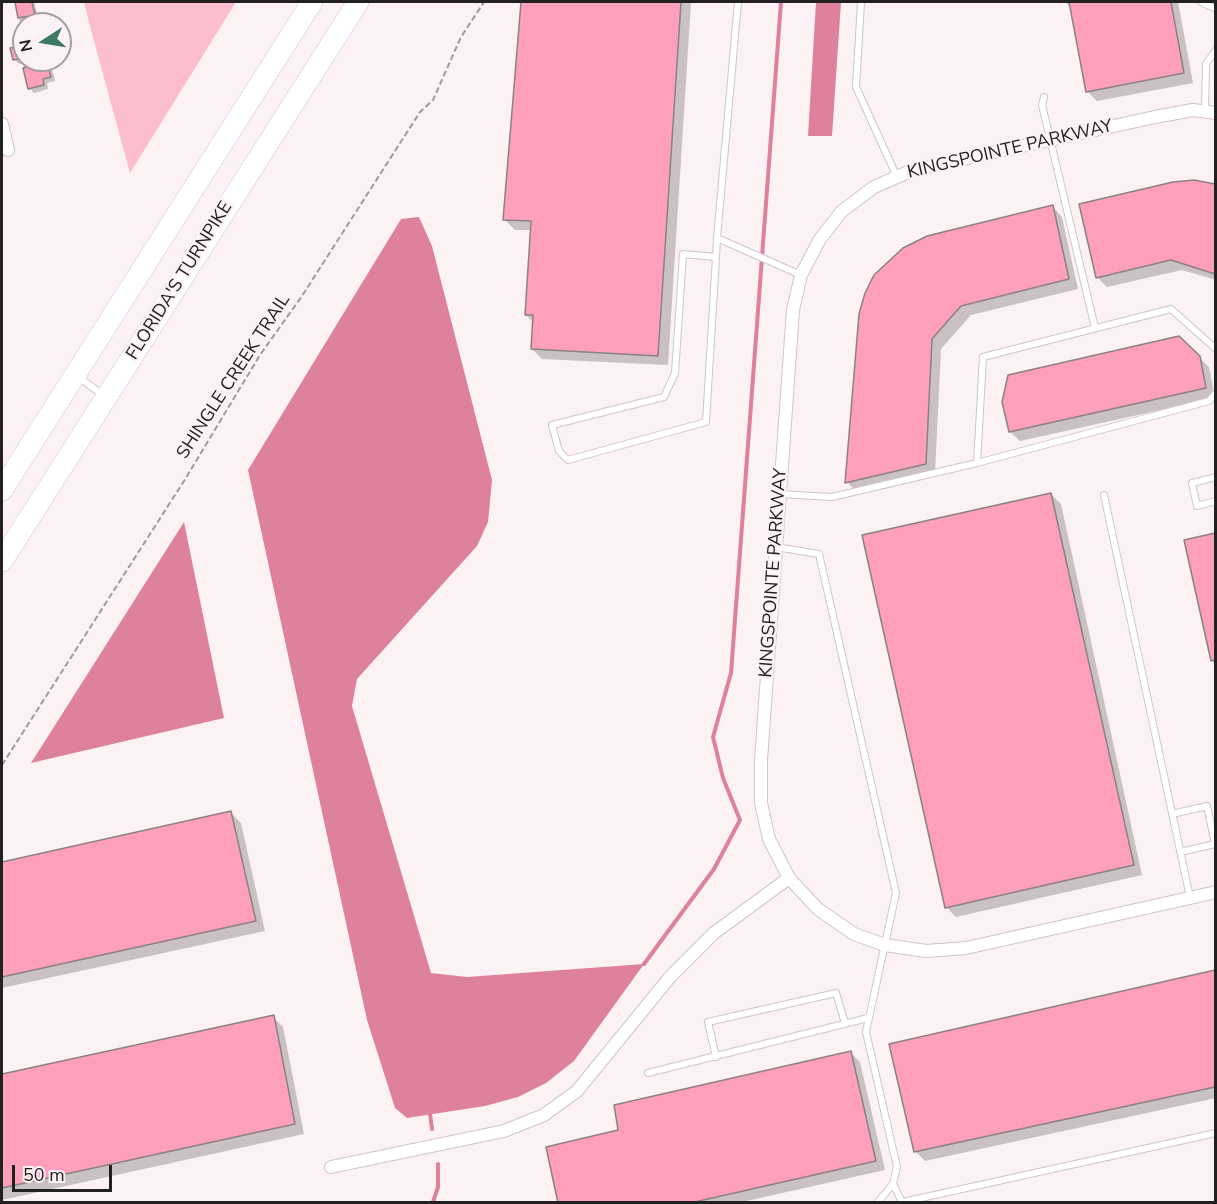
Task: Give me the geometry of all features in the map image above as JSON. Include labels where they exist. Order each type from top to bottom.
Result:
[{"type":"highway","name":"FLORIDA'S TURNPIKE","points":[[2,490],[312,2]]},
{"type":"highway","name":"FLORIDA'S TURNPIKE","points":[[2,561],[358,2]]},
{"type":"street","name":"KINGSPOINTE PARKWAY","points":[[1210,112],[1192,110],[1155,117],[913,170],[874,187],[842,211],[820,239],[801,274],[793,310],[760,760],[761,803],[769,839],[789,878],[818,909],[854,934],[885,945],[926,951],[966,948],[1215,892]]},
{"type":"street","points":[[2,123],[8,150]]},
{"type":"street","points":[[331,1167],[504,1131],[544,1115],[577,1091],[670,977],[714,933],[789,878]]},
{"type":"lane","points":[[716,257],[683,254],[675,373],[664,397],[552,425],[559,451],[568,460],[706,422],[716,257],[717,238],[738,2]]},
{"type":"lane","points":[[861,2],[856,87],[897,177]]},
{"type":"lane","points":[[1201,2],[1215,9]]},
{"type":"lane","points":[[1210,112],[1206,64],[1215,50]]},
{"type":"lane","points":[[1044,97],[1042,105],[1095,328]]},
{"type":"lane","points":[[717,238],[801,274]]},
{"type":"lane","points":[[977,463],[983,357],[1172,309],[1215,349]]},
{"type":"lane","points":[[75,375],[105,398]]},
{"type":"lane","points":[[780,494],[832,497],[977,463],[1209,401],[1215,393]]},
{"type":"lane","points":[[1215,477],[1192,483],[1197,506],[1215,501]]},
{"type":"lane","points":[[1104,495],[1190,898]]},
{"type":"lane","points":[[776,547],[819,554],[896,893],[866,1032],[897,1167],[893,1184],[878,1203]]},
{"type":"lane","points":[[1172,814],[1207,806],[1215,844],[1180,852]]},
{"type":"lane","points":[[716,1057],[708,1022],[836,993],[845,1023]]},
{"type":"lane","points":[[648,1073],[868,1018]]},
{"type":"lane","points":[[893,1184],[902,1203],[1215,1133]]},
{"type":"path","name":"SHINGLE CREEK TRAIL","points":[[2,765],[184,481],[260,355],[302,296],[402,138],[420,112],[433,100],[461,37],[484,2]]},
{"type":"shaded area","points":[[84,2],[236,2],[130,173],[91,30]]},
{"type":"shaded area","points":[[816,2],[841,2],[832,136],[808,136]]},
{"type":"shaded area","points":[[419,217],[432,246],[492,480],[488,522],[477,546],[357,679],[352,706],[431,973],[467,977],[644,964],[574,1061],[546,1083],[518,1097],[485,1106],[407,1118],[395,1108],[367,1020],[248,470],[401,219]]},
{"type":"shaded area","points":[[184,522],[224,718],[31,763]]},
{"type":"building","points":[[15,2],[32,2],[34,12],[17,12]]},
{"type":"building","points":[[521,2],[681,2],[658,356],[531,349],[533,315],[525,315],[531,221],[503,220]]},
{"type":"building","points":[[1069,2],[1171,2],[1184,73],[1086,92]]},
{"type":"building","points":[[24,72],[50,72],[51,77],[43,79],[44,85],[28,89]]},
{"type":"building","points":[[1194,180],[1215,184],[1215,274],[1171,260],[1096,278],[1079,204],[1173,182]]},
{"type":"building","points":[[1053,205],[1069,279],[961,306],[932,339],[926,464],[845,483],[859,314],[865,293],[874,275],[903,248],[927,236]]},
{"type":"building","points":[[1179,336],[1200,356],[1206,388],[1009,432],[1002,402],[1008,375]]},
{"type":"building","points":[[1051,493],[1134,865],[945,908],[862,535]]},
{"type":"building","points":[[1215,533],[1215,660],[1211,661],[1184,540]]},
{"type":"building","points":[[231,811],[256,921],[2,977],[2,862]]},
{"type":"building","points":[[1215,970],[1215,1087],[914,1152],[889,1044]]},
{"type":"building","points":[[274,1015],[295,1124],[2,1188],[2,1074]]},
{"type":"building","points":[[851,1051],[876,1161],[690,1203],[558,1203],[546,1147],[618,1130],[614,1105]]},
{"type":"waterway","points":[[644,964],[714,869],[740,820],[723,778],[713,737],[731,673],[781,2]]},
{"type":"waterway","points":[[430,1114],[432,1129]]},
{"type":"waterway","points":[[433,1202],[438,1187],[438,1164]]}]
